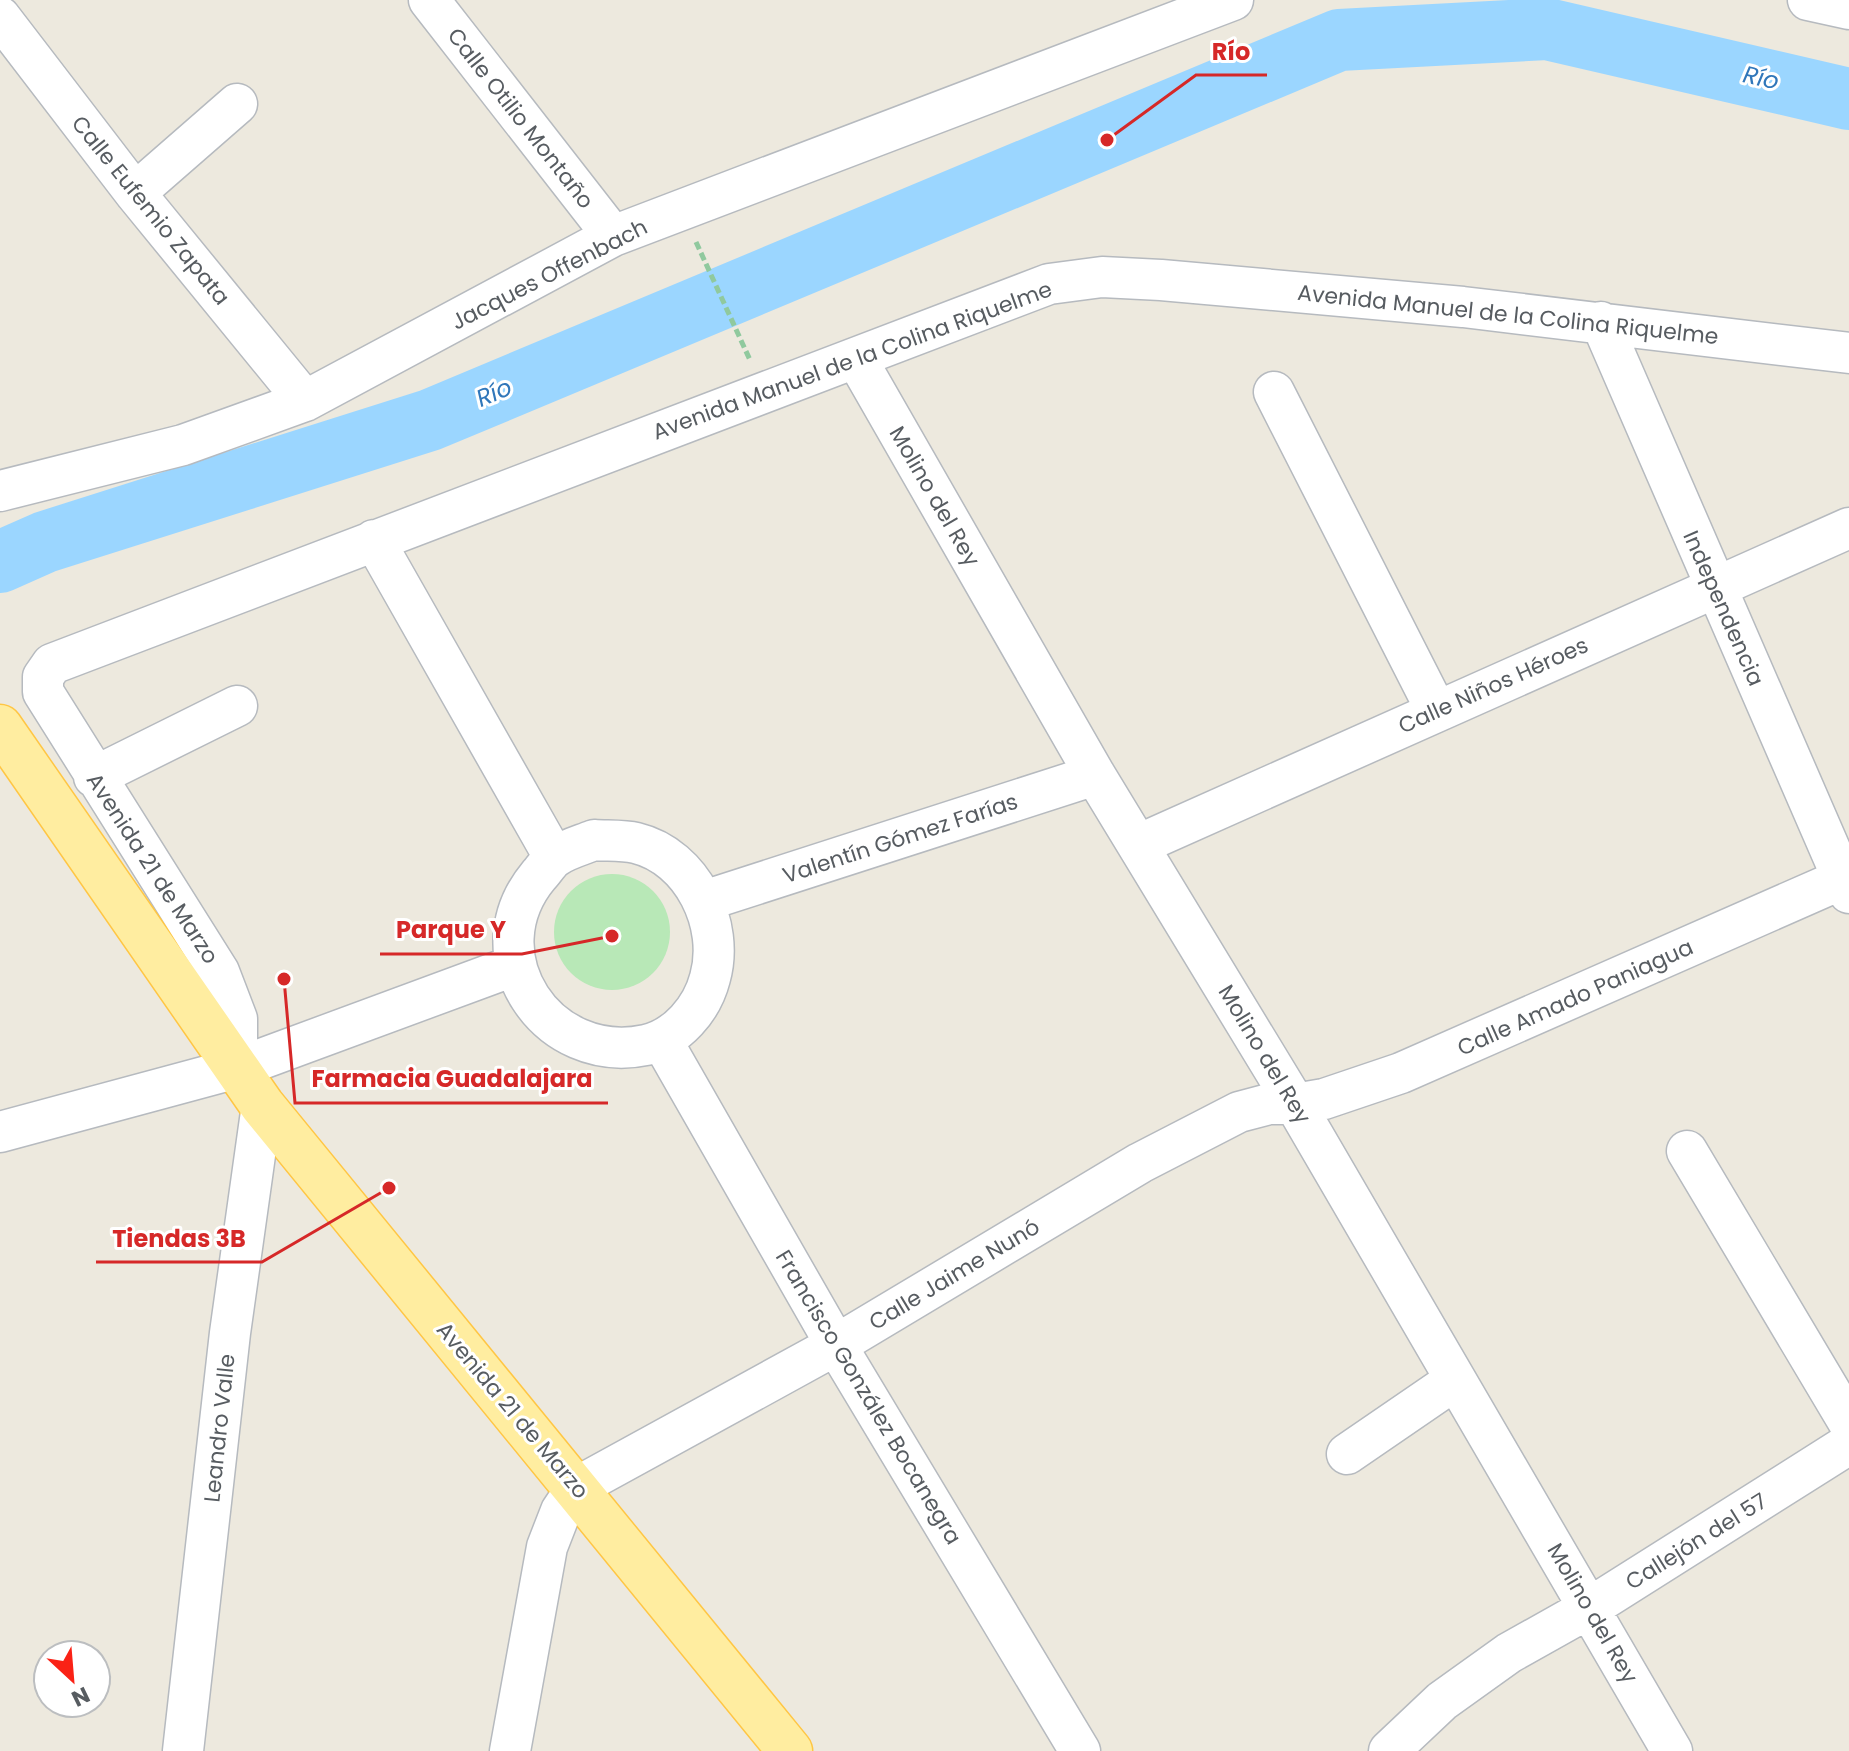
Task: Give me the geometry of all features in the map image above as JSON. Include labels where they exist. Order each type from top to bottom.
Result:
[{"type":"main road","name":"Avenida 21 de Marzo","points":[[0,727],[262,1105],[790,1751]]},
{"type":"street","name":"Calle Otilio Montaño","points":[[429,0],[613,236]]},
{"type":"street","name":"Jacques Offenbach","points":[[0,491],[183,445],[305,401],[613,236],[1233,0]]},
{"type":"street","points":[[1808,0],[1849,9]]},
{"type":"street","name":"Calle Eufemio Zapata","points":[[0,17],[135,193],[305,401]]},
{"type":"street","points":[[135,193],[237,104]]},
{"type":"street","name":"Avenida Manuel de la Colina Riquelme","points":[[43,677],[52,664],[1049,284],[1102,277],[1601,322],[1849,353]]},
{"type":"street","name":"Independencia","points":[[1601,322],[1713,586],[1847,883]]},
{"type":"street","name":"Molino del Rey","points":[[856,358],[1095,775],[1295,1104],[1591,1607],[1672,1751]]},
{"type":"street","points":[[1274,392],[1436,710]]},
{"type":"street","name":"Calle Niños Héroes","points":[[1138,845],[1713,586],[1849,528]]},
{"type":"street","points":[[374,540],[554,857]]},
{"type":"street","name":"Avenida 21 de Marzo","points":[[43,677],[43,692],[219,972],[237,1019],[237,1068]]},
{"type":"street","points":[[94,777],[237,706]]},
{"type":"street","name":"Valentín Gómez Farías","points":[[704,901],[1095,775]]},
{"type":"street","points":[[594,840],[638,843],[677,864],[704,901],[715,943],[710,979],[692,1016],[662,1041],[632,1048],[602,1048],[573,1039],[547,1020],[527,995],[516,965],[514,924],[527,890],[554,857],[594,840]]},
{"type":"street","name":"Calle Amado Paniagua","points":[[1295,1104],[1359,1089],[1401,1073],[1847,883]]},
{"type":"street","points":[[0,1132],[237,1068],[516,965]]},
{"type":"street","name":"Francisco González Bocanegra","points":[[662,1041],[836,1345],[1080,1751]]},
{"type":"street","name":"Calle Jaime Nunó","points":[[577,1487],[836,1345],[1140,1163],[1239,1112],[1269,1104],[1295,1104]]},
{"type":"street","name":"Leandro Valle","points":[[183,1751],[230,1333],[262,1105]]},
{"type":"street","points":[[1687,1151],[1849,1423]]},
{"type":"street","points":[[1347,1454],[1455,1380]]},
{"type":"street","name":"Callejón del 57","points":[[1389,1751],[1442,1701],[1487,1669],[1849,1444]]},
{"type":"street","points":[[510,1751],[547,1547],[561,1511],[577,1487]]},
{"type":"path","points":[[692,235],[751,362]]},
{"type":"green space","points":[[612,874],[634,878],[653,891],[666,910],[670,932],[666,954],[653,973],[634,986],[612,990],[590,986],[571,973],[558,954],[554,932],[558,910],[571,891],[590,878]]},
{"type":"waterway","name":"Río","points":[[0,562],[45,542],[430,420],[1339,40],[1547,29],[1849,99]]},
{"type":"place","name":"Río","points":[[1107,140]]},
{"type":"place","name":"Parque Y","points":[[612,936]]},
{"type":"place","name":"Farmacia Guadalajara","points":[[284,979]]},
{"type":"place","name":"Tiendas 3B","points":[[389,1188]]}]
